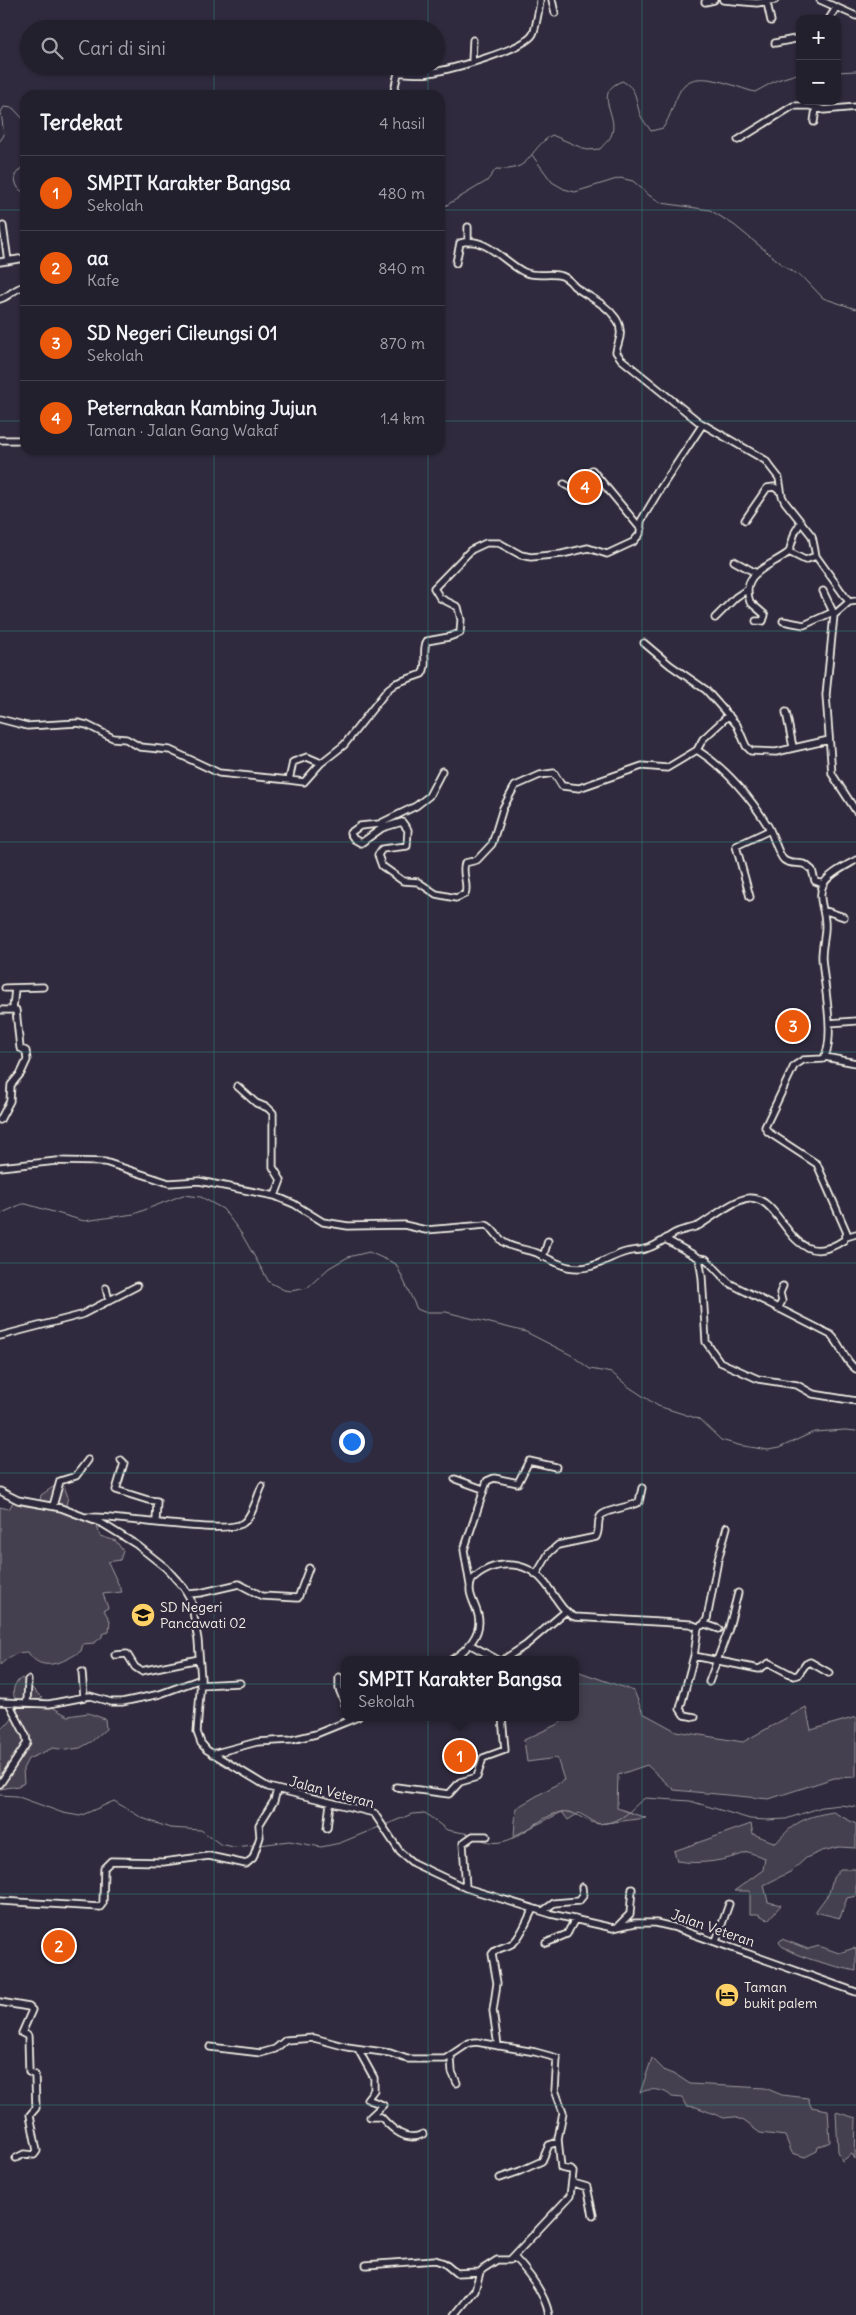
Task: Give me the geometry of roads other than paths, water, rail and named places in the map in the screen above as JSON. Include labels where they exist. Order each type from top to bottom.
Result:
[{"type":"street","points":[[445,69],[509,49],[533,35],[540,0]]},
{"type":"street","points":[[552,0],[555,13]]},
{"type":"street","points":[[705,2],[714,0]]},
{"type":"street","points":[[723,0],[767,3],[775,0]]},
{"type":"street","points":[[820,0],[856,16]]},
{"type":"street","points":[[767,3],[771,21]]},
{"type":"street","points":[[832,15],[836,8]]},
{"type":"street","points":[[775,43],[796,39]]},
{"type":"street","points":[[472,62],[473,40]]},
{"type":"street","points":[[394,90],[398,75]]},
{"type":"street","points":[[738,140],[754,128],[793,106],[802,105],[824,110],[856,108]]},
{"type":"street","points":[[814,122],[816,108]]},
{"type":"street","points":[[4,226],[8,261]]},
{"type":"street","points":[[468,227],[468,242]]},
{"type":"street","points":[[456,263],[460,244],[468,242],[498,251],[517,268],[529,274],[566,278],[584,294],[607,308],[614,315],[620,328],[616,354],[703,424],[765,460],[779,478],[785,502],[814,539],[816,556],[849,602]]},
{"type":"street","points":[[0,262],[20,259]]},
{"type":"street","points":[[0,299],[6,297],[12,290],[20,288]]},
{"type":"street","points":[[0,719],[27,726],[78,723],[87,725],[113,738],[126,739],[140,747],[170,750],[219,773],[303,782],[344,745],[388,689],[396,683],[404,682],[425,671],[426,643],[460,632],[461,620],[458,607],[440,598],[434,588],[472,550],[486,542],[494,542],[526,556],[562,554],[588,548],[607,554],[634,542],[641,530],[641,521],[703,424]]},
{"type":"street","points":[[0,440],[20,440]]},
{"type":"street","points":[[564,484],[575,490],[592,470],[641,530]]},
{"type":"street","points":[[745,520],[767,488],[774,487],[781,492]]},
{"type":"street","points":[[715,618],[736,596],[748,588],[756,573],[767,564],[789,552],[795,532],[801,522]]},
{"type":"street","points":[[789,552],[805,560],[816,556]]},
{"type":"street","points":[[734,561],[756,573]]},
{"type":"street","points":[[748,588],[750,602],[766,615],[763,621],[756,621]]},
{"type":"street","points":[[823,591],[833,613],[826,695],[832,774],[856,811]]},
{"type":"street","points":[[783,621],[804,625],[833,613],[849,602],[856,601]]},
{"type":"street","points":[[644,644],[670,665],[703,687],[740,729],[746,746],[751,751],[776,752],[830,740]]},
{"type":"street","points":[[786,712],[793,747]]},
{"type":"street","points":[[442,771],[429,796],[416,806],[379,824],[360,826],[350,833],[354,839],[361,843],[382,828],[402,822],[408,830],[408,843],[404,847],[388,846],[382,848],[378,855],[382,866],[403,881],[418,882],[436,894],[456,898],[462,896],[466,889],[463,871],[465,864],[476,860],[492,844],[503,808],[510,792],[518,783],[554,773],[562,786],[579,788],[637,767],[667,768],[697,750],[703,739],[729,715]]},
{"type":"street","points":[[697,750],[712,760],[730,778],[770,830],[783,860],[789,863],[806,865],[812,870],[816,881],[823,884]]},
{"type":"street","points":[[289,780],[291,765],[298,759],[306,757],[321,764]]},
{"type":"street","points":[[750,897],[736,846],[770,830]]},
{"type":"street","points":[[825,1057],[829,1023],[822,943],[826,924],[821,892],[823,884],[856,860]]},
{"type":"street","points":[[823,910],[844,917]]},
{"type":"street","points":[[5,988],[44,987]]},
{"type":"street","points":[[0,1120],[10,1101],[11,1085],[21,1073],[27,1057],[26,1051],[20,1048],[17,1014],[13,1009],[14,988]]},
{"type":"street","points":[[0,1010],[13,1009]]},
{"type":"street","points":[[829,1023],[856,1021]]},
{"type":"street","points":[[846,1237],[845,1226],[818,1164],[768,1132],[765,1126],[796,1063],[803,1060],[820,1060],[825,1057],[856,1063]]},
{"type":"street","points":[[237,1086],[273,1113],[273,1167],[281,1180],[275,1196]]},
{"type":"street","points":[[0,1167],[48,1162],[96,1161],[116,1165],[169,1183],[199,1181],[275,1196],[294,1204],[323,1222],[348,1226],[404,1225],[426,1230],[486,1225],[507,1244],[567,1266],[588,1268],[626,1252],[648,1248],[679,1232],[700,1224],[742,1200],[752,1198],[758,1198],[765,1203],[793,1236],[806,1246],[820,1250],[837,1245],[846,1237],[856,1234]]},
{"type":"street","points":[[665,1239],[698,1258],[706,1259],[729,1282],[831,1335],[845,1359],[856,1369]]},
{"type":"street","points":[[543,1257],[548,1241]]},
{"type":"street","points":[[698,1258],[702,1278],[706,1342],[720,1362],[758,1379],[797,1385],[813,1394],[856,1401]]},
{"type":"street","points":[[0,1336],[81,1315],[136,1286]]},
{"type":"street","points":[[778,1309],[782,1301],[780,1293],[783,1286]]},
{"type":"street","points":[[106,1288],[109,1301]]},
{"type":"street","points":[[53,1506],[60,1481],[78,1474],[88,1460]]},
{"type":"street","points":[[121,1460],[124,1463],[116,1490],[148,1500],[157,1500],[156,1522]]},
{"type":"street","points":[[456,1656],[470,1645],[478,1621],[470,1594],[464,1550],[483,1489],[490,1479],[518,1483],[529,1461],[556,1467]]},
{"type":"street","points":[[455,1479],[483,1489]]},
{"type":"street","points":[[84,1517],[107,1516],[206,1527],[240,1525],[249,1515],[262,1486]]},
{"type":"street","points":[[536,1575],[549,1553],[558,1545],[596,1537],[599,1532],[600,1518],[604,1512],[639,1502],[642,1488]]},
{"type":"street","name":"Jalan Veteran","points":[[0,1491],[18,1500],[53,1506],[103,1524],[137,1545],[166,1568],[188,1594],[194,1613],[200,1682],[198,1732],[203,1747],[268,1787],[374,1813],[400,1852],[412,1863],[466,1888],[532,1909],[613,1928],[635,1923],[656,1923],[716,1941],[856,1992]]},
{"type":"street","points":[[705,1624],[727,1527]]},
{"type":"street","points":[[470,1585],[484,1570],[500,1565],[515,1566],[536,1575],[571,1616],[690,1624],[698,1627],[705,1624],[719,1628]]},
{"type":"street","points":[[188,1594],[239,1584],[262,1596],[298,1598],[309,1568]]},
{"type":"street","points":[[709,1682],[728,1632],[738,1594]]},
{"type":"street","points":[[510,1656],[526,1646],[566,1612]]},
{"type":"street","points":[[695,1717],[684,1716],[680,1709],[694,1656],[698,1627]]},
{"type":"street","points":[[470,1645],[491,1656]]},
{"type":"street","points":[[114,1654],[127,1654],[135,1667],[141,1671],[199,1658]]},
{"type":"street","points":[[694,1656],[759,1669],[768,1663],[794,1676],[798,1675],[806,1664],[810,1662],[829,1673]]},
{"type":"street","points":[[82,1672],[84,1697]]},
{"type":"street","points":[[339,1677],[341,1694]]},
{"type":"street","points":[[27,1702],[28,1680]]},
{"type":"street","points":[[0,1702],[49,1704],[84,1697],[122,1702],[160,1694],[200,1682],[240,1683]]},
{"type":"street","points":[[0,1784],[27,1743],[26,1736],[9,1702]]},
{"type":"street","points":[[212,1754],[257,1742],[291,1740],[345,1721]]},
{"type":"street","points":[[396,1787],[450,1794],[460,1782],[477,1777],[483,1758],[505,1750],[502,1721]]},
{"type":"street","points":[[0,1901],[100,1908],[103,1903],[104,1868],[112,1861],[163,1862],[209,1856],[246,1864],[253,1858],[260,1837],[259,1825],[274,1801],[276,1790]]},
{"type":"street","points":[[327,1828],[330,1803]]},
{"type":"street","points":[[466,1888],[464,1843],[473,1836],[487,1836]]},
{"type":"street","points":[[543,1911],[554,1903],[579,1901],[583,1896],[582,1887]]},
{"type":"street","points":[[613,1928],[624,1922],[630,1914],[632,1888]]},
{"type":"street","points":[[716,1941],[729,1904]]},
{"type":"street","points":[[498,2046],[493,2011],[497,1983],[492,1954],[495,1950],[514,1942],[525,1926],[532,1909]]},
{"type":"street","points":[[546,1943],[568,1934],[575,1919]]},
{"type":"street","points":[[0,2002],[29,2007],[32,2010],[22,2033],[28,2036],[29,2072],[35,2075],[36,2108],[30,2115],[36,2150],[34,2155],[24,2154],[16,2158]]},
{"type":"street","points":[[210,2047],[261,2054],[275,2050],[286,2040],[314,2038],[358,2049],[390,2053],[407,2059],[445,2059],[473,2042],[550,2055],[557,2058],[555,2090],[563,2112],[558,2142],[561,2168],[572,2171],[572,2193],[563,2205],[528,2239],[514,2257],[510,2260],[492,2261],[480,2272],[475,2290],[455,2315]]},
{"type":"street","points":[[358,2049],[374,2078],[374,2090],[367,2099],[382,2105],[370,2117],[381,2117],[399,2134],[415,2138],[423,2134]]},
{"type":"street","points":[[451,2057],[452,2072],[457,2083]]},
{"type":"street","points":[[500,2178],[520,2172],[542,2161],[549,2145],[558,2142]]},
{"type":"street","points":[[573,2183],[587,2187],[593,2215]]},
{"type":"street","points":[[514,2257],[529,2274],[545,2299],[549,2315]]},
{"type":"street","points":[[366,2265],[435,2260],[444,2263],[456,2273],[463,2271],[480,2272]]},
{"type":"waterway","points":[[841,72],[856,71]]},
{"type":"waterway","points":[[445,206],[487,181],[496,169],[508,169],[523,164],[537,147],[552,135],[587,150],[600,149],[609,139],[613,126],[607,97],[613,86],[622,81],[633,91],[641,116],[651,131],[663,128],[676,98],[687,82],[696,79],[716,80],[755,92],[777,80],[796,74]]},
{"type":"waterway","points":[[0,141],[4,135],[1,112],[4,107],[13,108],[20,116]]},
{"type":"waterway","points":[[532,155],[552,182],[564,189],[575,192],[620,178],[633,181],[650,196],[662,203],[710,210],[734,225],[788,269],[805,279],[823,298],[856,309]]},
{"type":"waterway","points":[[20,170],[15,175],[15,181],[20,190]]},
{"type":"waterway","points":[[0,1214],[26,1204],[84,1221],[134,1214],[183,1195],[201,1197],[223,1209],[241,1233],[269,1282],[284,1290],[291,1291],[307,1288],[329,1268],[348,1257],[369,1252],[396,1264],[417,1309],[424,1312],[446,1312],[526,1332],[571,1355],[590,1369],[612,1373],[658,1406],[699,1419],[721,1440],[768,1450],[779,1448],[814,1432],[856,1431]]},
{"type":"waterway","points":[[0,1795],[16,1796],[63,1813],[80,1816],[114,1801],[142,1818],[170,1828],[201,1830],[220,1844],[234,1847],[254,1845]]},
{"type":"waterway","points":[[478,1838],[489,1842],[508,1840],[544,1819],[562,1812],[575,1814],[594,1823],[611,1822],[626,1815],[645,1798],[690,1801],[750,1819],[767,1820],[786,1819],[822,1807],[840,1805],[856,1807]]},
{"type":"waterway","points":[[385,1825],[412,1814],[425,1813],[447,1830],[470,1834]]},
{"type":"waterway","points":[[260,1845],[289,1841],[321,1847],[340,1843],[379,1827]]},
{"type":"place","name":"Peternakan Kambing Jujun","points":[[585,487]]},
{"type":"place","name":"SD Negeri Cileungsi 01","points":[[793,1026]]},
{"type":"place","name":"SD Negeri Pancawati 02","points":[[143,1615]]},
{"type":"place","name":"SMPIT Karakter Bangsa","points":[[460,1756]]},
{"type":"place","name":"aa","points":[[59,1946]]},
{"type":"place","name":"Taman bukit palem","points":[[727,1995]]}]
